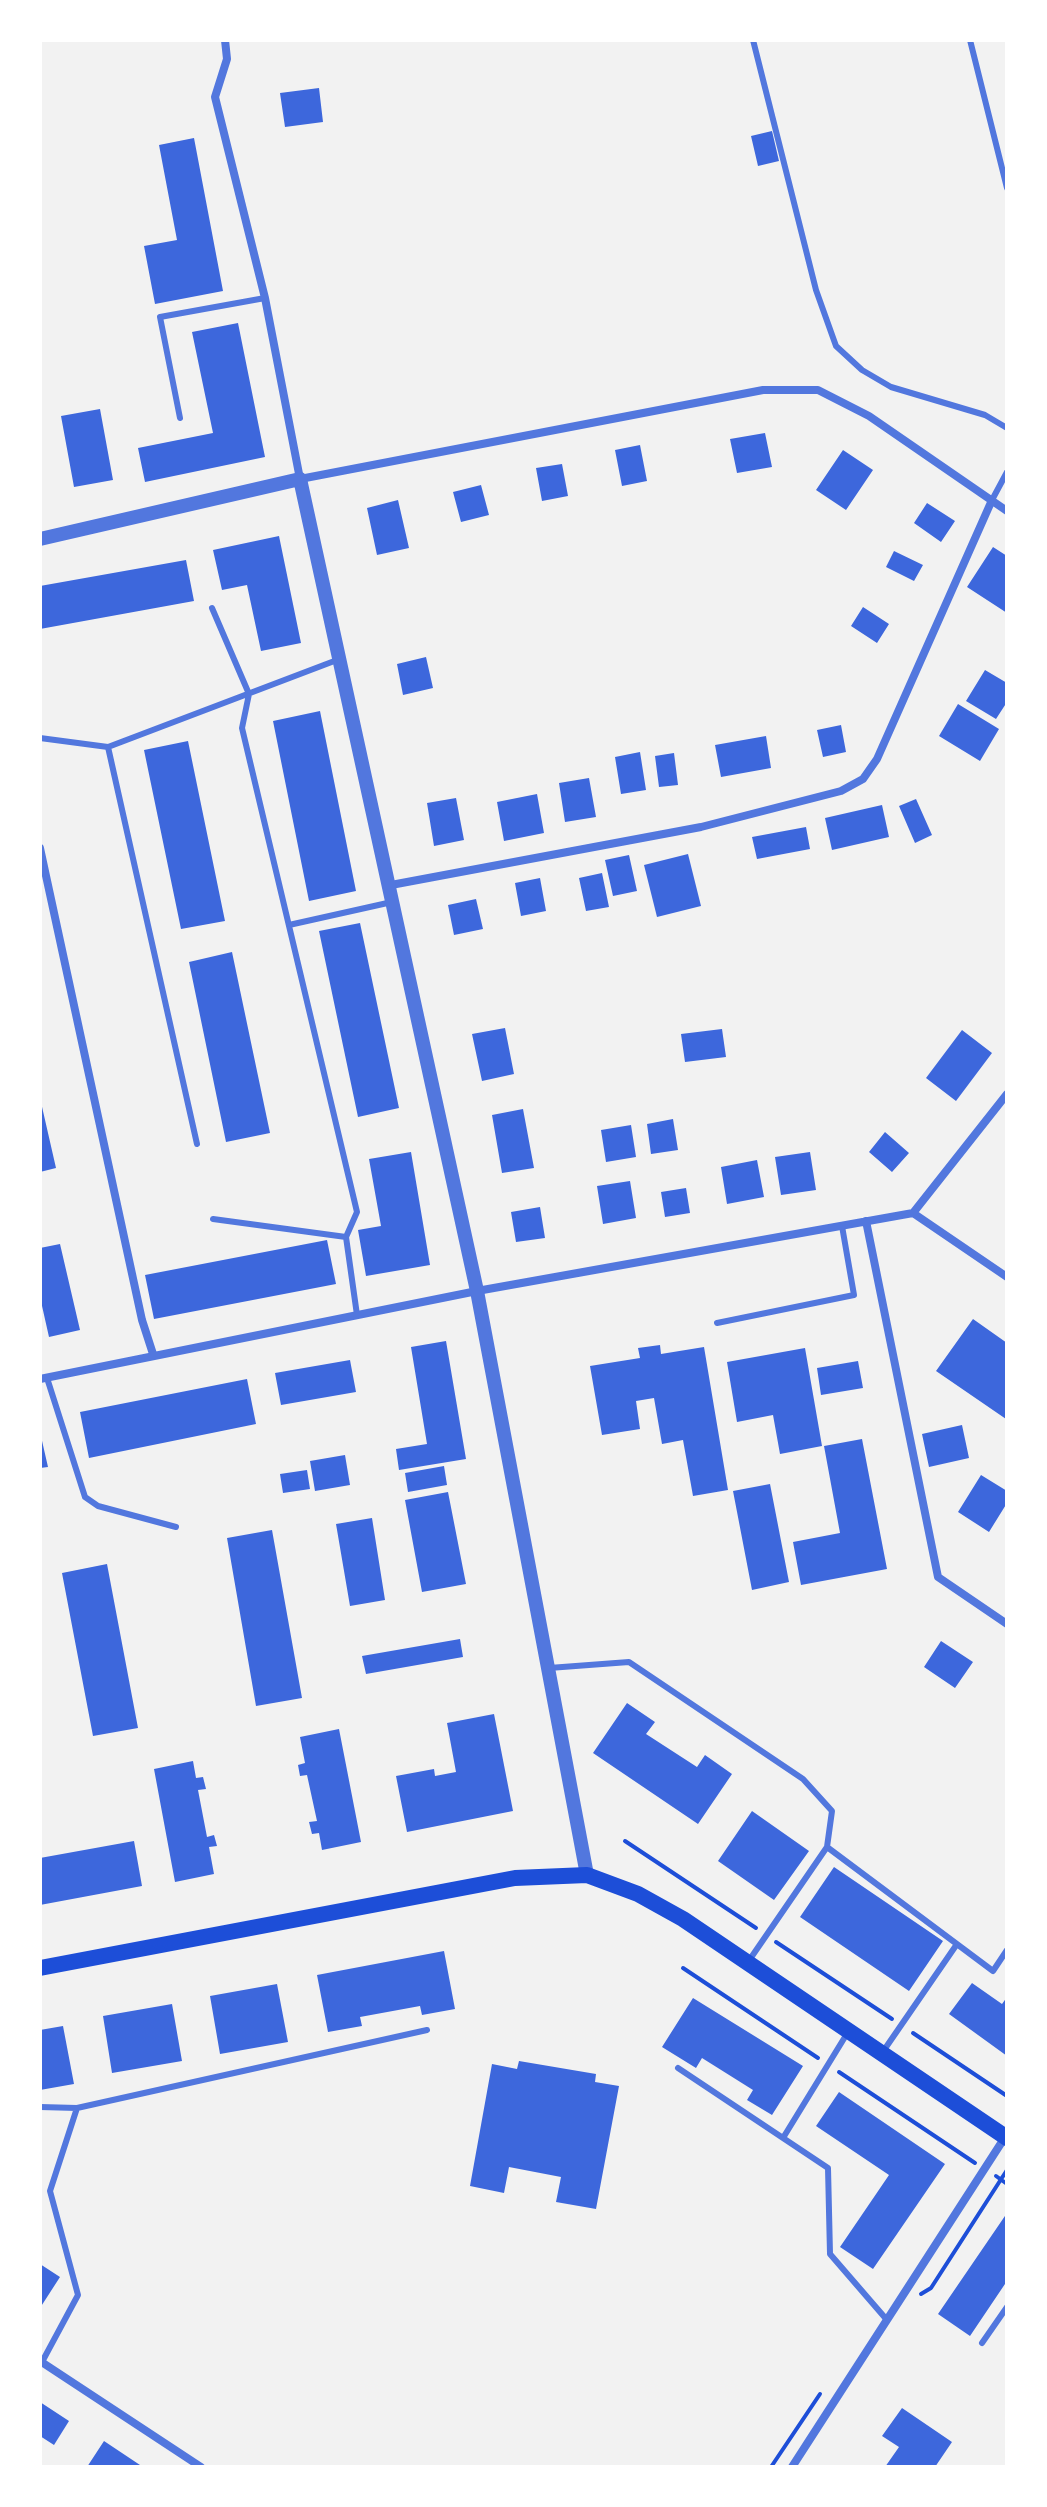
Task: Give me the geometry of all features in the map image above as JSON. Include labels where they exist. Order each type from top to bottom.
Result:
[{"type":"main road","points":[[40,1968],[515,1878],[587,1875],[638,1894],[683,1919],[1006,2136]]},
{"type":"street","points":[[225,40],[227,59],[215,97],[265,298],[300,479],[395,902],[477,1291],[587,1875]]},
{"type":"street","points":[[40,539],[300,479],[763,390],[818,390],[869,416],[1007,511]]},
{"type":"street","points":[[391,885],[701,827],[841,791],[863,779],[877,759],[992,500]]},
{"type":"street","points":[[40,848],[142,1320],[153,1354]]},
{"type":"street","points":[[44,1378],[477,1291],[913,1213],[1007,1094]]},
{"type":"street","points":[[913,1213],[1007,1277]]},
{"type":"street","points":[[866,1221],[938,1577],[1007,1624]]},
{"type":"street","points":[[792,2467],[1006,2136]]},
{"type":"street","points":[[41,2362],[201,2467]]},
{"type":"lane","points":[[753,40],[816,290],[836,346],[862,370],[891,387],[985,415],[1007,428]]},
{"type":"lane","points":[[970,40],[1007,188]]},
{"type":"lane","points":[[180,418],[160,317],[265,298]]},
{"type":"lane","points":[[992,500],[1007,472]]},
{"type":"lane","points":[[212,608],[249,694],[242,728],[357,1212],[346,1237],[357,1315]]},
{"type":"lane","points":[[40,738],[108,747],[341,659]]},
{"type":"lane","points":[[108,747],[197,1144]]},
{"type":"lane","points":[[289,925],[395,902]]},
{"type":"lane","points":[[213,1219],[346,1237]]},
{"type":"lane","points":[[717,1323],[854,1295],[842,1226]]},
{"type":"lane","points":[[44,1378],[85,1497],[98,1506],[176,1527]]},
{"type":"lane","points":[[549,1668],[629,1662],[803,1779],[832,1811],[827,1847],[748,1962]]},
{"type":"lane","points":[[827,1847],[993,1971],[1007,1950]]},
{"type":"lane","points":[[882,2053],[957,1944]]},
{"type":"lane","points":[[40,2107],[77,2108],[427,2030]]},
{"type":"lane","points":[[783,2138],[849,2031]]},
{"type":"lane","points":[[678,2068],[828,2168],[830,2254],[887,2320]]},
{"type":"lane","points":[[41,2362],[78,2295],[67,2240],[50,2191],[77,2108]]},
{"type":"lane","points":[[982,2343],[1007,2307]]},
{"type":"path","points":[[625,1841],[1007,2096]]},
{"type":"path","points":[[683,1968],[1007,2184]]},
{"type":"path","points":[[894,2309],[931,2288],[1007,2170]]},
{"type":"building","points":[[319,88],[323,122],[285,127],[280,93]]},
{"type":"building","points":[[772,131],[779,161],[758,166],[751,136]]},
{"type":"building","points":[[194,138],[223,291],[155,304],[144,246],[177,240],[159,145]]},
{"type":"building","points":[[238,323],[265,457],[145,482],[138,448],[213,433],[192,332]]},
{"type":"building","points":[[100,409],[113,480],[74,487],[61,416]]},
{"type":"building","points":[[765,433],[772,467],[737,473],[730,439]]},
{"type":"building","points":[[640,445],[647,481],[622,486],[615,450]]},
{"type":"building","points":[[843,450],[873,470],[846,510],[816,490]]},
{"type":"building","points":[[562,464],[568,496],[542,501],[536,468]]},
{"type":"building","points":[[481,485],[489,515],[461,522],[453,492]]},
{"type":"building","points":[[398,500],[409,548],[377,555],[367,508]]},
{"type":"building","points":[[927,503],[955,521],[941,542],[914,523]]},
{"type":"building","points":[[279,536],[301,643],[261,651],[247,585],[222,590],[213,550]]},
{"type":"building","points":[[993,547],[1007,556],[1007,613],[967,587]]},
{"type":"building","points":[[894,551],[923,565],[914,581],[886,567]]},
{"type":"building","points":[[186,560],[194,601],[40,629],[40,586]]},
{"type":"building","points":[[863,607],[889,624],[877,643],[851,626]]},
{"type":"building","points":[[426,657],[433,688],[403,695],[397,664]]},
{"type":"building","points":[[985,670],[1007,683],[1007,702],[996,719],[966,701]]},
{"type":"building","points":[[958,704],[999,729],[980,761],[939,736]]},
{"type":"building","points":[[320,711],[356,891],[309,901],[273,721]]},
{"type":"building","points":[[841,725],[846,752],[823,757],[817,730]]},
{"type":"building","points":[[766,736],[771,768],[721,777],[715,745]]},
{"type":"building","points":[[188,741],[225,921],[181,929],[144,750]]},
{"type":"building","points":[[640,752],[646,790],[621,794],[615,757]]},
{"type":"building","points":[[674,753],[678,785],[659,787],[655,756]]},
{"type":"building","points":[[589,778],[596,817],[565,822],[559,783]]},
{"type":"building","points":[[537,794],[544,833],[504,841],[497,802]]},
{"type":"building","points":[[456,798],[464,840],[434,846],[427,803]]},
{"type":"building","points":[[916,799],[932,835],[915,843],[899,806]]},
{"type":"building","points":[[882,805],[889,837],[832,850],[825,818]]},
{"type":"building","points":[[806,827],[810,849],[757,859],[752,837]]},
{"type":"building","points":[[688,854],[701,906],[657,917],[644,865]]},
{"type":"building","points":[[629,855],[637,891],[613,896],[605,860]]},
{"type":"building","points":[[602,873],[609,907],[586,911],[579,878]]},
{"type":"building","points":[[540,878],[546,911],[521,916],[515,883]]},
{"type":"building","points":[[476,899],[483,929],[454,935],[448,905]]},
{"type":"building","points":[[360,923],[399,1108],[358,1117],[319,931]]},
{"type":"building","points":[[232,952],[270,1133],[226,1142],[189,962]]},
{"type":"building","points":[[505,1028],[514,1074],[482,1081],[472,1034]]},
{"type":"building","points":[[722,1029],[726,1057],[685,1062],[681,1034]]},
{"type":"building","points":[[962,1030],[992,1053],[956,1101],[926,1078]]},
{"type":"building","points":[[40,1098],[56,1168],[40,1172]]},
{"type":"building","points":[[523,1109],[534,1168],[502,1173],[492,1115]]},
{"type":"building","points":[[673,1119],[678,1150],[651,1154],[647,1124]]},
{"type":"building","points":[[631,1125],[636,1157],[606,1162],[601,1130]]},
{"type":"building","points":[[885,1132],[909,1153],[892,1172],[869,1152]]},
{"type":"building","points":[[411,1152],[430,1265],[366,1276],[358,1230],[381,1226],[369,1159]]},
{"type":"building","points":[[810,1152],[816,1190],[781,1195],[775,1157]]},
{"type":"building","points":[[757,1160],[764,1197],[727,1204],[721,1167]]},
{"type":"building","points":[[630,1181],[636,1218],[603,1224],[597,1186]]},
{"type":"building","points":[[686,1188],[690,1213],[665,1217],[661,1192]]},
{"type":"building","points":[[540,1207],[545,1238],[516,1242],[511,1212]]},
{"type":"building","points":[[327,1240],[336,1284],[154,1319],[145,1275]]},
{"type":"building","points":[[60,1244],[80,1330],[49,1337],[40,1297],[40,1248]]},
{"type":"building","points":[[973,1319],[1007,1343],[1006,1419],[936,1371]]},
{"type":"building","points":[[446,1341],[466,1459],[399,1470],[396,1449],[427,1444],[411,1347]]},
{"type":"building","points":[[660,1345],[661,1354],[704,1347],[728,1490],[693,1496],[683,1440],[662,1444],[654,1398],[636,1401],[640,1429],[602,1435],[590,1366],[640,1358],[638,1348]]},
{"type":"building","points":[[805,1348],[822,1446],[780,1454],[773,1415],[737,1422],[727,1362]]},
{"type":"building","points":[[350,1360],[356,1392],[281,1405],[275,1373]]},
{"type":"building","points":[[858,1361],[863,1388],[821,1395],[817,1368]]},
{"type":"building","points":[[247,1379],[256,1424],[89,1458],[80,1412]]},
{"type":"building","points":[[962,1425],[969,1458],[929,1467],[922,1434]]},
{"type":"building","points":[[40,1432],[48,1467],[40,1468]]},
{"type":"building","points":[[862,1439],[887,1569],[801,1585],[793,1542],[840,1533],[824,1446]]},
{"type":"building","points":[[345,1455],[350,1485],[315,1491],[310,1461]]},
{"type":"building","points":[[444,1466],[447,1485],[408,1492],[405,1473]]},
{"type":"building","points":[[307,1470],[310,1489],[283,1493],[280,1474]]},
{"type":"building","points":[[981,1475],[1007,1491],[1007,1503],[989,1532],[958,1512]]},
{"type":"building","points":[[770,1484],[789,1582],[752,1590],[733,1491]]},
{"type":"building","points":[[448,1492],[466,1584],[422,1592],[405,1500]]},
{"type":"building","points":[[372,1518],[385,1600],[350,1606],[336,1524]]},
{"type":"building","points":[[272,1530],[302,1698],[256,1706],[227,1538]]},
{"type":"building","points":[[107,1564],[138,1728],[93,1736],[62,1573]]},
{"type":"building","points":[[460,1639],[463,1657],[366,1674],[362,1656]]},
{"type":"building","points":[[941,1641],[973,1662],[955,1688],[924,1667]]},
{"type":"building","points":[[627,1703],[655,1722],[646,1734],[697,1767],[705,1755],[732,1774],[698,1824],[593,1753]]},
{"type":"building","points":[[494,1714],[513,1811],[407,1832],[396,1776],[434,1769],[435,1776],[456,1772],[447,1723]]},
{"type":"building","points":[[339,1729],[361,1842],[322,1850],[319,1833],[312,1834],[309,1822],[317,1821],[307,1775],[300,1776],[298,1765],[305,1763],[300,1737]]},
{"type":"building","points":[[193,1761],[196,1778],[203,1777],[206,1789],[198,1790],[207,1837],[214,1835],[217,1846],[209,1847],[214,1874],[175,1882],[154,1769]]},
{"type":"building","points":[[752,1811],[809,1851],[774,1900],[718,1861]]},
{"type":"building","points":[[134,1841],[142,1886],[40,1905],[40,1858]]},
{"type":"building","points":[[834,1867],[943,1941],[909,1991],[800,1917]]},
{"type":"building","points":[[444,1951],[455,2009],[422,2015],[420,2006],[360,2017],[362,2026],[328,2032],[317,1975]]},
{"type":"building","points":[[972,1983],[1002,2004],[1007,1997],[1007,2056],[949,2014]]},
{"type":"building","points":[[277,1984],[288,2042],[220,2054],[210,1996]]},
{"type":"building","points":[[693,1998],[803,2066],[772,2115],[747,2100],[753,2090],[702,2058],[696,2068],[662,2047]]},
{"type":"building","points":[[172,2004],[182,2061],[112,2073],[103,2016]]},
{"type":"building","points":[[63,2026],[74,2084],[40,2090],[40,2030]]},
{"type":"building","points":[[519,2061],[596,2074],[595,2082],[619,2086],[596,2209],[556,2202],[561,2177],[509,2167],[504,2193],[470,2186],[492,2064],[517,2069]]},
{"type":"building","points":[[839,2092],[945,2164],[873,2269],[840,2247],[889,2175],[816,2126]]},
{"type":"building","points":[[1007,2213],[1007,2281],[970,2336],[938,2314]]},
{"type":"building","points":[[40,2264],[60,2277],[40,2308]]},
{"type":"building","points":[[40,2402],[69,2421],[54,2445],[40,2436]]},
{"type":"building","points":[[902,2408],[952,2442],[935,2467],[885,2467],[899,2447],[882,2436]]},
{"type":"building","points":[[104,2441],[143,2467],[87,2467]]}]
